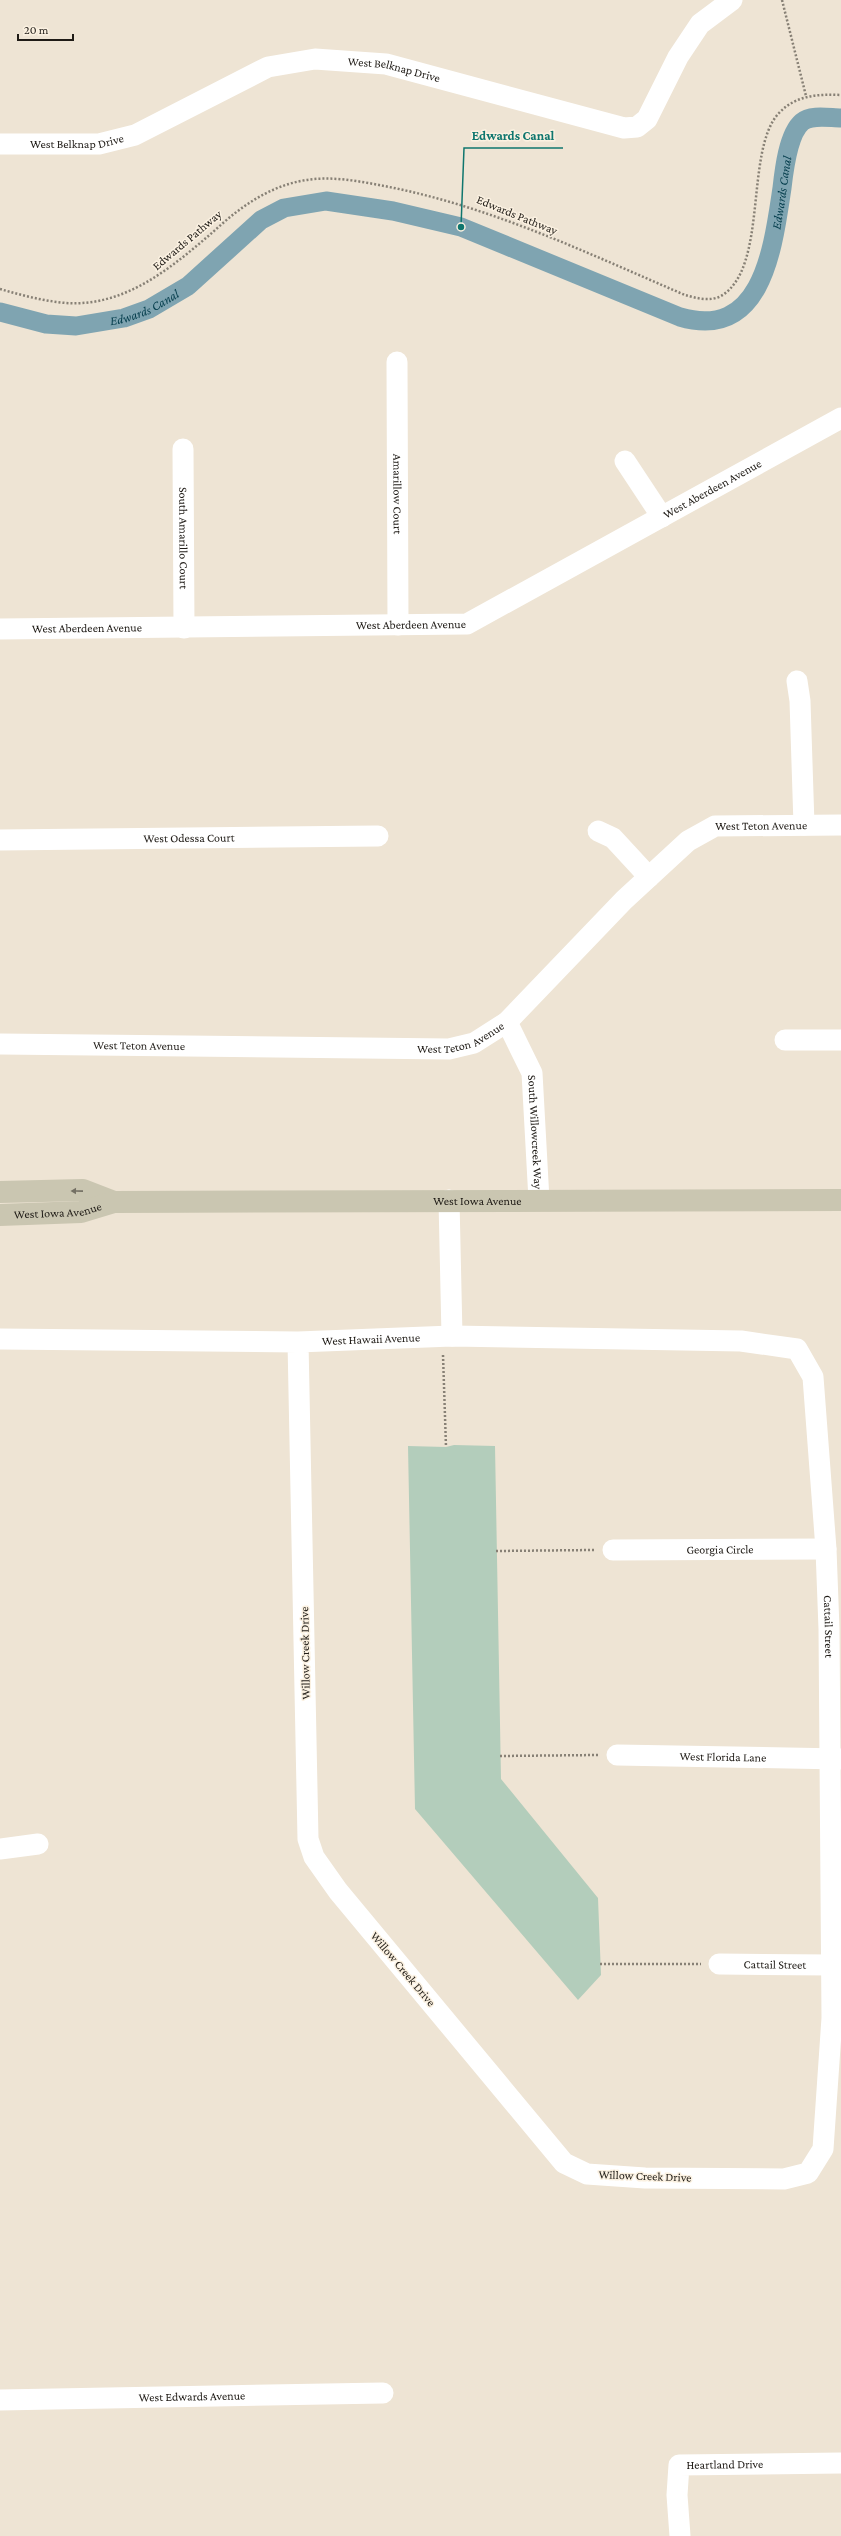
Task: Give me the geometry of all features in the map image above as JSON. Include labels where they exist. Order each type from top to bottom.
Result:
[{"type":"street","name":"West Belknap Drive","points":[[0,144],[99,144],[135,135],[268,68],[315,59],[386,64],[624,128],[637,128],[647,119],[678,57],[700,24],[732,0]]},
{"type":"street","name":"Amarillow Court","points":[[397,362],[398,625]]},
{"type":"street","name":"West Aberdeen Avenue","points":[[0,630],[467,624],[841,418]]},
{"type":"street","name":"South Amarillo Court","points":[[183,449],[184,628]]},
{"type":"street","points":[[625,461],[662,517]]},
{"type":"street","points":[[797,682],[800,701],[804,825]]},
{"type":"street","name":"West Teton Avenue","points":[[0,1044],[449,1049],[474,1042],[507,1022],[649,877],[688,840],[715,826],[841,824]]},
{"type":"street","points":[[598,830],[613,838],[649,877]]},
{"type":"street","name":"West Odessa Court","points":[[0,840],[378,836]]},
{"type":"street","name":"South Willowcreek Way","points":[[507,1022],[532,1072],[539,1200]]},
{"type":"street","points":[[785,1040],[841,1040]]},
{"type":"street","name":"West Iowa Avenue","points":[[0,1192],[83,1190],[114,1202]]},
{"type":"street","points":[[447,1336],[449,1200]]},
{"type":"street","name":"West Iowa Avenue","points":[[0,1215],[81,1212],[114,1202],[841,1200]]},
{"type":"street","name":"West Hawaii Avenue","points":[[0,1339],[298,1342],[447,1336],[741,1341]]},
{"type":"street","name":"Cattail Street","points":[[741,1341],[797,1349],[814,1377],[826,1549],[836,1759],[831,1965],[832,2018]]},
{"type":"street","name":"Willow Creek Drive","points":[[298,1342],[308,1839],[314,1857],[338,1891],[564,2163],[587,2174],[644,2178],[784,2179],[808,2173],[822,2149],[832,2018]]},
{"type":"street","name":"Georgia Circle","points":[[613,1550],[826,1549]]},
{"type":"street","name":"West Florida Lane","points":[[617,1755],[836,1759]]},
{"type":"street","points":[[0,1849],[38,1844]]},
{"type":"street","name":"Cattail Street","points":[[719,1964],[831,1965]]},
{"type":"street","name":"West Edwards Avenue","points":[[0,2400],[383,2393]]},
{"type":"street","name":"Heartland Drive","points":[[680,2536],[677,2495],[679,2465],[841,2463]]},
{"type":"path","points":[[782,0],[806,96]]},
{"type":"path","name":"Edwards Pathway","points":[[0,289],[42,300],[67,303],[96,301],[129,292],[152,281],[176,264],[232,215],[261,195],[282,186],[308,180],[334,179],[422,193],[464,204],[503,218],[686,295],[711,299],[720,296],[732,287],[742,269],[749,248],[770,128],[779,113],[793,102],[806,96],[841,95]]},
{"type":"path","points":[[446,1447],[447,1336]]},
{"type":"path","points":[[496,1551],[613,1550]]},
{"type":"path","points":[[500,1756],[617,1755]]},
{"type":"path","points":[[600,1964],[719,1964]]},
{"type":"green space","points":[[454,1445],[495,1446],[501,1779],[598,1898],[601,1975],[578,2000],[415,1809],[408,1446],[446,1447]]},
{"type":"waterway","name":"Edwards Canal","points":[[0,312],[46,324],[76,326],[124,318],[149,309],[188,286],[261,220],[284,208],[326,201],[393,211],[461,227],[680,317],[708,321],[730,315],[746,302],[759,284],[768,261],[774,236],[790,143],[797,128],[802,122],[810,118],[841,118]]},
{"type":"place","name":"Edwards Canal","points":[[461,227]]}]
